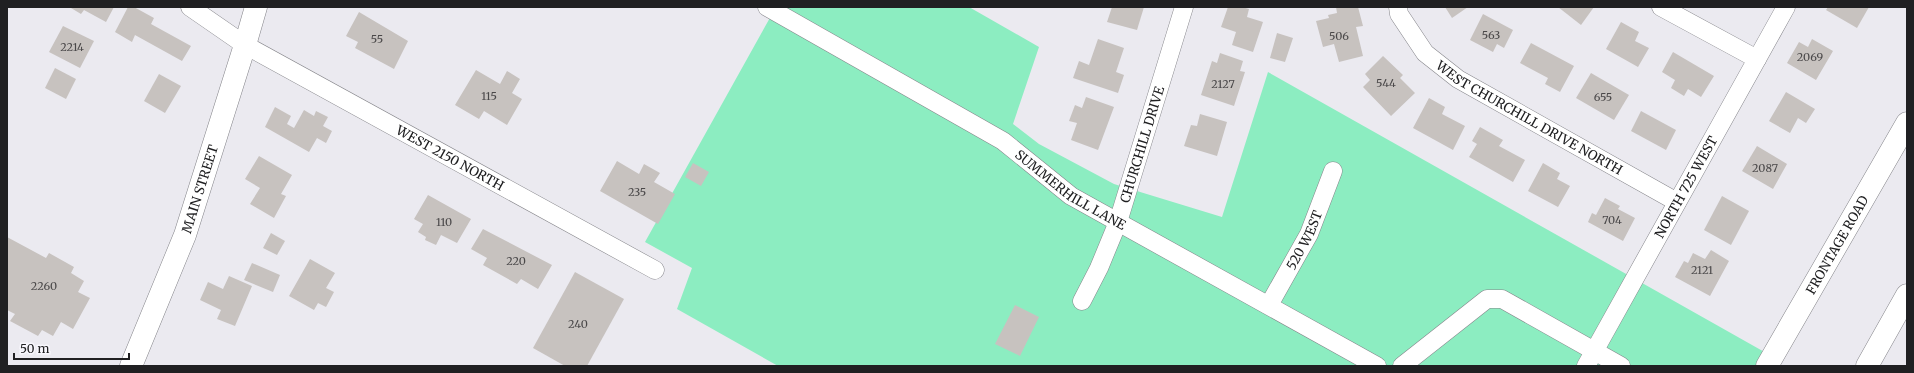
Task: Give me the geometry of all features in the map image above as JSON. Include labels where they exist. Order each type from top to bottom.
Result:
[{"type":"main road","name":"MAIN STREET","points":[[131,366],[186,235],[256,7]]},
{"type":"main road","name":"FRONTAGE ROAD","points":[[1767,366],[1907,123]]},
{"type":"main road","points":[[1867,366],[1907,295]]},
{"type":"street","name":"WEST 2150 NORTH","points":[[190,7],[245,45],[655,270]]},
{"type":"street","name":"SUMMERHILL LANE","points":[[767,7],[1003,141],[1071,196],[1377,366]]},
{"type":"street","name":"CHURCHILL DRIVE","points":[[1082,301],[1099,268],[1118,222],[1184,7]]},
{"type":"street","points":[[1661,7],[1757,59]]},
{"type":"street","name":"NORTH 725 WEST","points":[[1586,366],[1786,7]]},
{"type":"street","name":"WEST CHURCHILL DRIVE NORTH","points":[[1398,10],[1425,52],[1458,80],[1677,202]]},
{"type":"street","name":"520 WEST","points":[[1269,305],[1309,234],[1333,171]]},
{"type":"street","points":[[1402,366],[1487,299],[1502,299],[1621,366]]},
{"type":"green space","points":[[776,7],[969,7],[1039,47],[1013,124],[1039,144],[1114,184],[1222,217],[1268,72],[1768,354],[1761,366],[778,366],[677,309],[692,268],[645,242]]},
{"type":"building","points":[[114,7],[106,22],[84,10],[81,14],[71,8]]},
{"type":"building","points":[[128,7],[134,7],[154,18],[151,24],[191,46],[182,61],[135,35],[132,42],[115,32]]},
{"type":"building","points":[[1112,7],[1144,7],[1137,30],[1107,22]]},
{"type":"building","points":[[1228,7],[1242,7],[1249,9],[1247,17],[1263,22],[1253,52],[1232,45],[1236,32],[1221,27]]},
{"type":"building","points":[[1336,7],[1358,7],[1363,26],[1356,27],[1363,56],[1339,62],[1334,44],[1323,47],[1316,21],[1329,18],[1328,15],[1337,13]]},
{"type":"building","points":[[1445,7],[1468,7],[1452,18]]},
{"type":"building","points":[[1558,7],[1594,7],[1581,25]]},
{"type":"building","points":[[1828,7],[1869,7],[1857,28],[1826,10]]},
{"type":"building","points":[[359,12],[408,41],[394,69],[355,48],[358,42],[346,36]]},
{"type":"building","points":[[1483,14],[1513,30],[1504,48],[1497,44],[1493,52],[1470,40]]},
{"type":"building","points":[[1621,22],[1639,32],[1635,41],[1649,48],[1638,67],[1606,49]]},
{"type":"building","points":[[63,26],[94,41],[80,68],[49,52]]},
{"type":"building","points":[[1277,33],[1293,38],[1285,62],[1270,58]]},
{"type":"building","points":[[1098,39],[1124,48],[1116,72],[1124,75],[1118,93],[1073,78],[1079,61],[1089,65]]},
{"type":"building","points":[[1812,39],[1833,51],[1816,80],[1787,63],[1799,42],[1808,47]]},
{"type":"building","points":[[1531,43],[1574,66],[1560,92],[1545,84],[1548,78],[1520,63]]},
{"type":"building","points":[[1673,52],[1714,76],[1701,97],[1688,89],[1684,96],[1671,88],[1675,80],[1662,72]]},
{"type":"building","points":[[1220,53],[1243,61],[1240,71],[1245,72],[1234,106],[1201,95],[1212,61],[1217,63]]},
{"type":"building","points":[[1383,56],[1403,75],[1400,78],[1415,93],[1391,116],[1363,87],[1370,80],[1365,74]]},
{"type":"building","points":[[55,68],[76,79],[66,99],[45,88]]},
{"type":"building","points":[[476,70],[500,84],[507,71],[520,79],[512,93],[522,99],[507,125],[484,111],[479,119],[455,105]]},
{"type":"building","points":[[1591,73],[1629,95],[1614,120],[1576,98]]},
{"type":"building","points":[[159,74],[181,86],[165,113],[144,101]]},
{"type":"building","points":[[1786,92],[1815,109],[1806,123],[1798,118],[1790,133],[1769,121]]},
{"type":"building","points":[[1086,97],[1114,107],[1098,150],[1071,140],[1077,123],[1069,121],[1075,105],[1082,108]]},
{"type":"building","points":[[1429,98],[1445,107],[1442,114],[1465,126],[1453,150],[1413,128]]},
{"type":"building","points":[[275,107],[291,116],[287,124],[294,128],[304,110],[314,116],[316,111],[328,117],[323,126],[332,131],[326,143],[317,138],[309,152],[265,127]]},
{"type":"building","points":[[1641,111],[1676,130],[1666,150],[1631,131]]},
{"type":"building","points":[[1200,114],[1227,122],[1217,156],[1184,146],[1191,125],[1197,126]]},
{"type":"building","points":[[1480,127],[1503,140],[1499,146],[1525,160],[1513,182],[1469,157],[1477,144],[1472,141]]},
{"type":"building","points":[[1757,146],[1787,164],[1773,189],[1742,171]]},
{"type":"building","points":[[259,156],[292,175],[281,194],[286,196],[274,218],[250,204],[260,188],[245,179]]},
{"type":"building","points":[[617,161],[639,174],[644,164],[660,173],[654,182],[675,194],[658,224],[600,191]]},
{"type":"building","points":[[693,163],[709,172],[701,186],[685,177]]},
{"type":"building","points":[[1543,163],[1560,173],[1557,179],[1570,186],[1558,207],[1528,191]]},
{"type":"building","points":[[428,195],[471,219],[457,243],[441,235],[436,245],[425,240],[426,237],[418,232],[423,224],[414,219]]},
{"type":"building","points":[[1722,196],[1749,211],[1731,245],[1704,230]]},
{"type":"building","points":[[1605,198],[1620,206],[1618,209],[1635,218],[1623,241],[1588,222],[1592,213],[1596,215]]},
{"type":"building","points":[[483,229],[552,265],[538,289],[521,279],[517,284],[483,265],[487,258],[471,249]]},
{"type":"building","points":[[271,233],[285,241],[277,255],[263,248]]},
{"type":"building","points":[[7,237],[46,258],[49,253],[74,267],[71,273],[84,281],[78,292],[90,298],[73,329],[61,322],[53,336],[42,330],[38,336],[10,321],[15,314],[7,310]]},
{"type":"building","points":[[1711,250],[1729,261],[1710,296],[1675,277],[1684,261],[1688,263],[1693,253],[1705,259]]},
{"type":"building","points":[[310,259],[335,273],[326,288],[334,292],[326,307],[318,303],[314,310],[289,296]]},
{"type":"building","points":[[252,263],[280,275],[273,292],[244,280]]},
{"type":"building","points":[[575,272],[624,299],[587,366],[565,366],[533,348]]},
{"type":"building","points":[[229,276],[252,286],[235,326],[217,319],[221,310],[200,300],[208,282],[223,289]]},
{"type":"building","points":[[1015,305],[1039,317],[1020,356],[995,344]]}]
